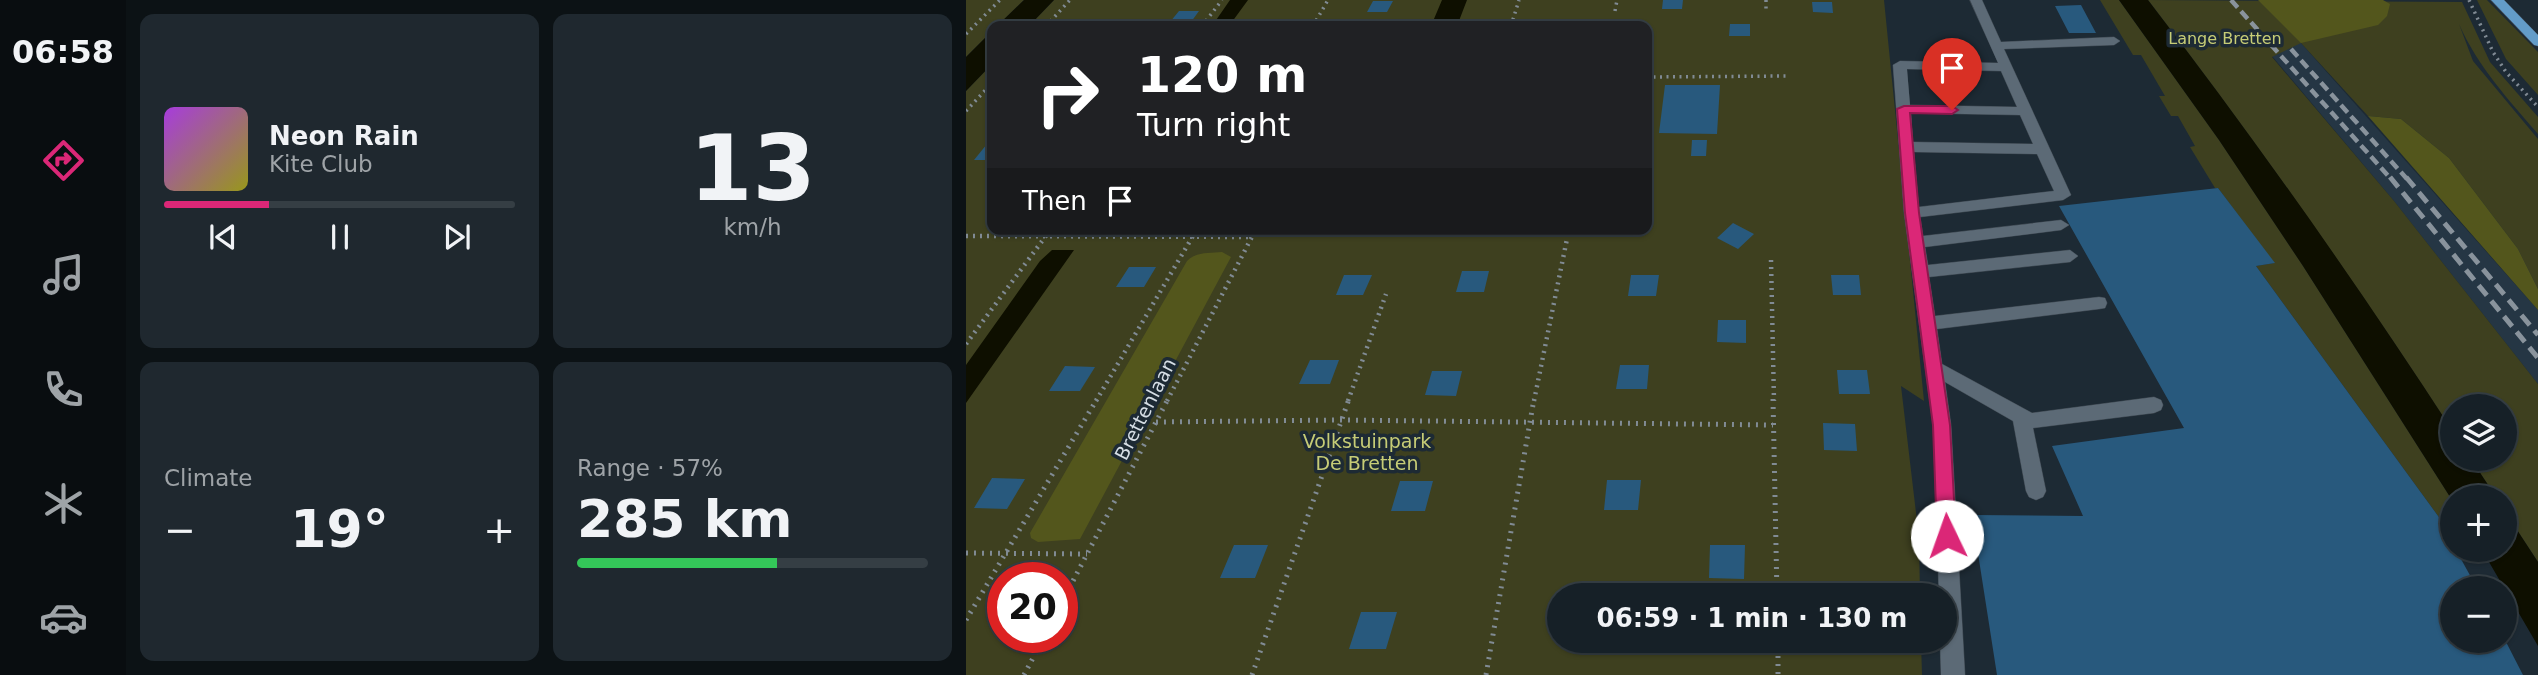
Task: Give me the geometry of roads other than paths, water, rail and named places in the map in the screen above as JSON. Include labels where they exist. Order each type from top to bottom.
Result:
[{"type":"main road","points":[[2497,0],[2536,37]]},
{"type":"lane","points":[[1912,213],[2063,195],[1976,0]]},
{"type":"lane","points":[[1995,46],[2113,41]]},
{"type":"lane","points":[[1953,675],[1942,425],[1912,213],[1900,65],[2004,67]]},
{"type":"lane","points":[[1904,109],[2024,111]]},
{"type":"lane","points":[[1907,147],[2042,149]]},
{"type":"lane","points":[[1916,242],[2060,225]]},
{"type":"lane","points":[[1920,272],[2070,256]]},
{"type":"lane","points":[[1928,323],[2099,303]]},
{"type":"lane","points":[[1933,368],[2030,421],[2154,405]]},
{"type":"lane","points":[[2021,415],[2036,491]]},
{"type":"railway","points":[[2231,0],[2391,179]]},
{"type":"railway","points":[[2291,49],[2407,179]]},
{"type":"railway","points":[[2390,177],[2538,358]]},
{"type":"railway","points":[[2406,177],[2538,335]]},
{"type":"park label","name":"Lange Bretten","points":[[2225,38]]},
{"type":"park label","name":"Volkstuinpark De Bretten","points":[[1367,452]]}]
